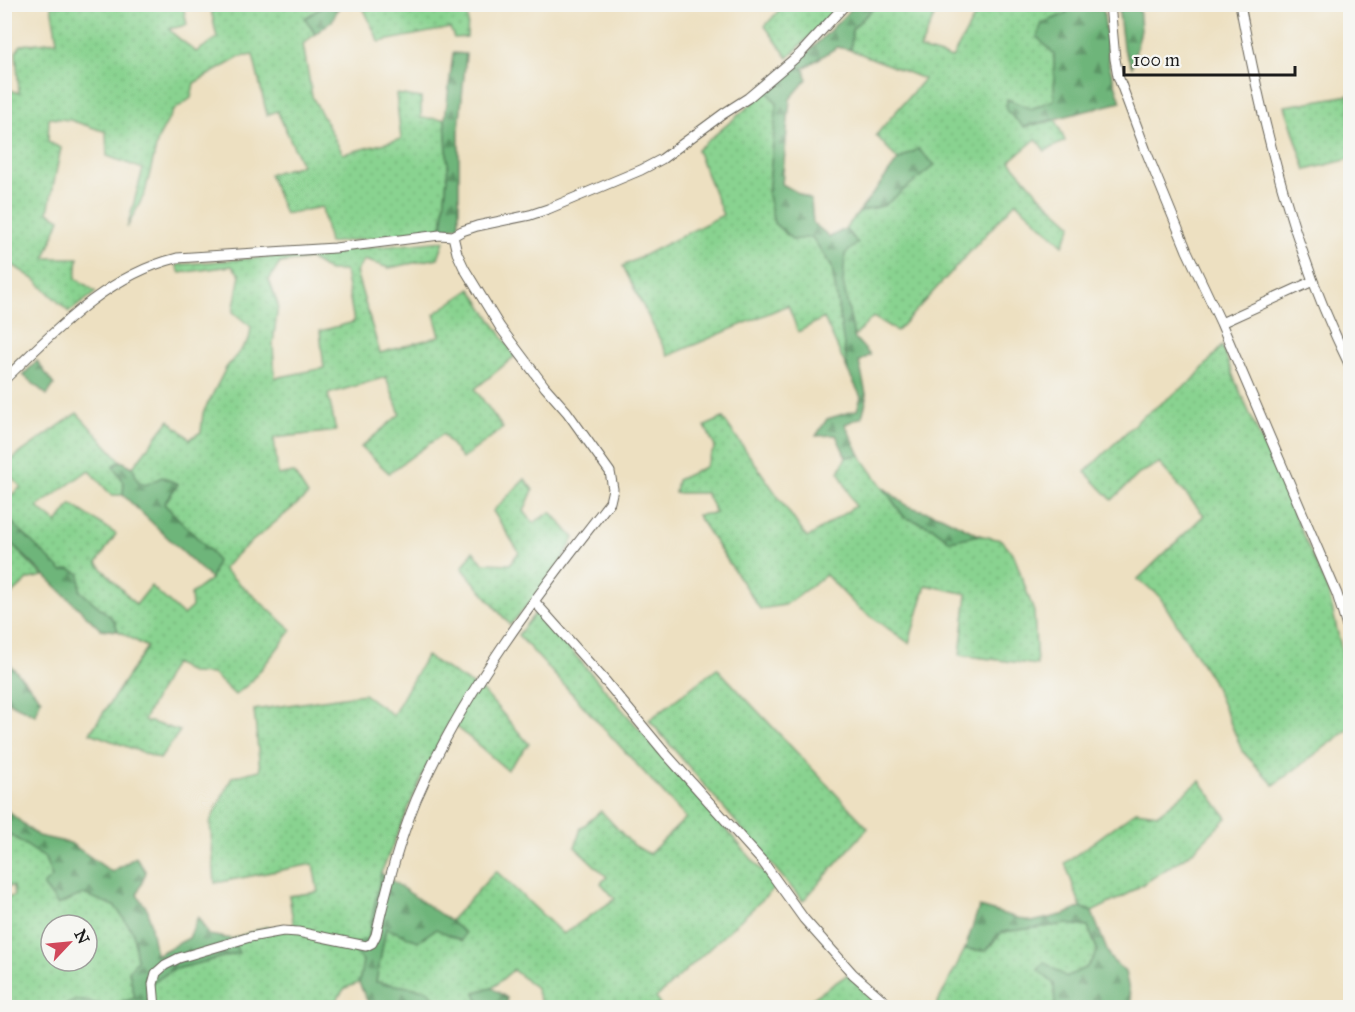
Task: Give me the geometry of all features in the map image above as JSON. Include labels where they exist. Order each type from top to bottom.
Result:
[{"type":"street","points":[[4,380],[69,320],[100,295],[116,284],[163,262],[177,258],[324,249],[440,235],[453,236],[477,226],[548,209],[641,170],[662,159],[748,98],[800,54],[846,4]]},
{"type":"street","points":[[1110,4],[1118,76],[1163,194],[1337,594],[1350,637]]},
{"type":"street","points":[[1240,4],[1251,64],[1292,220],[1313,282],[1350,366]]},
{"type":"street","points":[[154,1008],[153,984],[156,973],[179,958],[250,937],[283,931],[366,946],[372,943],[376,935],[387,884],[416,801],[438,755],[476,690],[534,601],[610,502],[613,489],[610,472],[567,412],[545,387],[500,327],[464,268],[453,236]]},
{"type":"street","points":[[1221,323],[1313,282]]},
{"type":"street","points":[[534,601],[562,630],[665,753],[763,862],[804,919],[853,974],[892,1008]]},
{"type":"green space","points":[[327,4],[340,5],[332,21],[315,34],[305,18]]},
{"type":"green space","points":[[51,5],[183,5],[187,25],[169,29],[196,52],[217,38],[210,5],[327,5],[305,18],[315,34],[303,44],[312,96],[343,154],[401,139],[396,94],[421,98],[421,118],[445,119],[448,167],[442,230],[329,243],[322,207],[285,214],[269,174],[302,165],[277,111],[267,115],[253,55],[240,57],[194,83],[191,98],[173,111],[158,139],[145,193],[127,228],[143,169],[107,156],[106,132],[70,120],[49,118],[48,142],[61,148],[48,212],[60,219],[45,258],[78,258],[76,278],[96,292],[69,312],[34,279],[5,260],[4,88],[19,93],[16,52],[21,45],[57,41]]},
{"type":"green space","points":[[362,5],[462,5],[468,18],[467,37],[454,38],[450,28],[379,42]]},
{"type":"green space","points":[[780,5],[841,5],[788,58],[765,26],[782,7]]},
{"type":"green space","points":[[855,5],[877,5],[852,29],[851,50],[837,47],[804,68],[807,79],[790,99],[782,184],[811,200],[813,223],[830,237],[845,229],[858,243],[845,254],[843,282],[854,337],[870,355],[859,362],[867,398],[862,417],[845,424],[860,455],[846,457],[836,435],[816,436],[827,419],[857,410],[861,397],[848,371],[832,267],[812,237],[793,240],[774,223],[768,195],[777,103],[767,91],[783,78]]},
{"type":"green space","points":[[877,5],[939,5],[920,49],[952,58],[981,5],[1069,5],[1066,14],[1042,23],[1054,54],[1055,100],[1031,109],[1007,99],[1007,111],[1024,127],[1056,120],[1065,141],[1045,151],[1036,139],[1010,161],[1040,196],[1072,225],[1063,245],[1016,202],[897,331],[873,317],[854,337],[843,282],[845,254],[857,243],[845,229],[859,212],[885,205],[918,149],[898,160],[876,135],[924,79],[851,50],[852,29]]},
{"type":"green space","points":[[1069,5],[1103,5],[1109,65],[1121,102],[1024,127],[1006,110],[1007,99],[1031,109],[1054,100],[1054,54],[1037,37],[1042,23],[1066,14]]},
{"type":"green space","points":[[1118,5],[1139,5],[1141,30],[1132,67],[1123,47]]},
{"type":"green space","points":[[453,53],[466,54],[459,130],[459,226],[442,230],[448,167],[445,119]]},
{"type":"green space","points":[[767,91],[777,103],[768,195],[774,223],[793,240],[812,237],[832,267],[848,371],[824,318],[798,332],[788,305],[668,356],[623,266],[723,215],[697,150]]},
{"type":"green space","points":[[1350,95],[1350,159],[1306,170],[1285,106]]},
{"type":"green space","points":[[918,149],[935,165],[885,205],[859,212],[898,160]]},
{"type":"green space","points":[[444,241],[438,258],[389,268],[364,260],[356,272],[380,353],[440,336],[434,314],[471,289],[515,356],[475,389],[503,428],[462,459],[443,434],[389,473],[361,447],[400,414],[386,377],[328,394],[336,431],[274,438],[278,475],[294,473],[308,495],[238,553],[223,569],[292,630],[251,682],[235,695],[213,674],[191,673],[174,663],[144,720],[180,731],[160,759],[90,733],[147,647],[118,631],[114,620],[80,591],[5,515],[5,500],[21,487],[5,470],[5,464],[77,413],[121,461],[113,466],[124,482],[123,495],[111,495],[89,470],[37,507],[57,523],[71,504],[116,534],[97,563],[136,605],[151,586],[183,615],[192,607],[191,594],[211,579],[211,552],[164,504],[178,484],[162,477],[145,486],[137,481],[133,467],[169,420],[190,439],[201,432],[203,413],[226,368],[249,340],[251,327],[233,312],[240,275],[232,266],[180,273],[176,265]],"holes":[[[310,259],[329,271],[345,271],[354,322],[320,331],[324,368],[275,378],[273,344],[278,305],[269,280],[280,263]]]},
{"type":"green space","points":[[1222,346],[1329,594],[1350,677],[1350,728],[1274,785],[1243,752],[1212,680],[1158,594],[1137,580],[1204,515],[1159,463],[1139,474],[1112,500],[1085,472],[1141,418],[1193,380]]},
{"type":"green space","points":[[37,361],[54,385],[47,395],[23,375]]},
{"type":"green space","points":[[723,418],[807,538],[855,506],[839,472],[846,457],[860,455],[904,517],[932,527],[950,541],[979,535],[1001,540],[1014,555],[1034,612],[1037,665],[960,655],[967,594],[926,585],[909,643],[857,607],[826,575],[785,605],[760,609],[697,515],[716,513],[706,493],[675,493],[677,480],[705,467],[715,447],[705,426]]},
{"type":"green space","points":[[121,461],[133,467],[137,480],[145,485],[162,477],[178,484],[164,504],[217,561],[211,579],[123,495],[124,482],[113,466]]},
{"type":"green space","points":[[525,479],[533,490],[524,511],[533,523],[551,512],[574,538],[553,573],[510,625],[462,568],[473,551],[483,563],[510,564],[519,552],[493,511]]},
{"type":"green space","points":[[883,487],[907,506],[941,516],[979,535],[950,541],[932,527],[904,517]]},
{"type":"green space","points":[[4,515],[62,571],[70,569],[80,574],[80,591],[114,620],[118,631],[100,629],[5,537]]},
{"type":"green space","points":[[4,537],[43,576],[29,579],[7,599],[4,596]]},
{"type":"green space","points":[[537,611],[776,887],[656,998],[662,1007],[543,1007],[535,987],[513,970],[492,988],[475,992],[480,1007],[443,1007],[427,990],[376,982],[386,927],[418,941],[436,929],[464,933],[450,921],[496,871],[563,934],[615,899],[601,883],[607,877],[575,847],[581,828],[601,811],[632,844],[649,854],[686,818],[518,635]]},
{"type":"green space","points":[[426,656],[484,692],[529,744],[507,770],[450,721],[422,776],[381,873],[359,983],[345,988],[332,1006],[148,1007],[148,986],[172,970],[238,953],[232,939],[265,927],[294,927],[289,896],[318,892],[313,864],[215,883],[210,822],[232,777],[260,770],[254,710],[364,694],[393,715]]},
{"type":"green space","points":[[4,658],[41,699],[35,715],[5,700]]},
{"type":"green space","points":[[717,668],[868,828],[803,901],[649,720]]},
{"type":"green space","points":[[1200,781],[1227,818],[1190,854],[1126,895],[1092,912],[1081,907],[1065,863],[1136,811],[1158,814]]},
{"type":"green space","points":[[4,808],[38,836],[70,843],[112,872],[136,857],[146,872],[137,895],[148,910],[156,955],[189,938],[198,917],[209,935],[232,939],[239,953],[172,970],[148,986],[148,1007],[61,1007],[77,1000],[108,1006],[135,998],[129,971],[137,960],[133,932],[115,906],[83,894],[58,905],[43,885],[52,877],[45,858],[5,831]]},
{"type":"green space","points":[[5,831],[45,858],[52,877],[115,906],[133,932],[137,960],[129,972],[135,998],[108,1006],[77,1000],[61,1007],[5,1007],[5,898],[14,896],[13,886],[5,887]]},
{"type":"green space","points":[[381,873],[465,933],[462,941],[436,929],[418,941],[386,928],[376,982],[427,990],[443,1007],[370,1007],[359,983],[363,961],[350,946],[369,938]]},
{"type":"green space","points":[[979,907],[1032,922],[1066,914],[1081,907],[1092,912],[1110,958],[1125,972],[1132,1004],[1123,1008],[1055,1007],[1054,984],[1038,970],[1044,962],[1066,977],[1087,967],[1098,951],[1088,927],[1067,924],[1002,932],[985,951],[965,949]]},
{"type":"green space","points":[[1067,924],[1088,927],[1098,952],[1087,967],[1066,977],[1044,962],[1039,970],[1054,983],[1055,1007],[1010,1007],[987,1004],[986,1007],[935,1008],[965,949],[985,951],[1002,932]]},
{"type":"green space","points":[[847,975],[883,1007],[800,1007]]},
{"type":"green space","points":[[492,988],[507,998],[507,1007],[480,1007],[475,992]]}]
